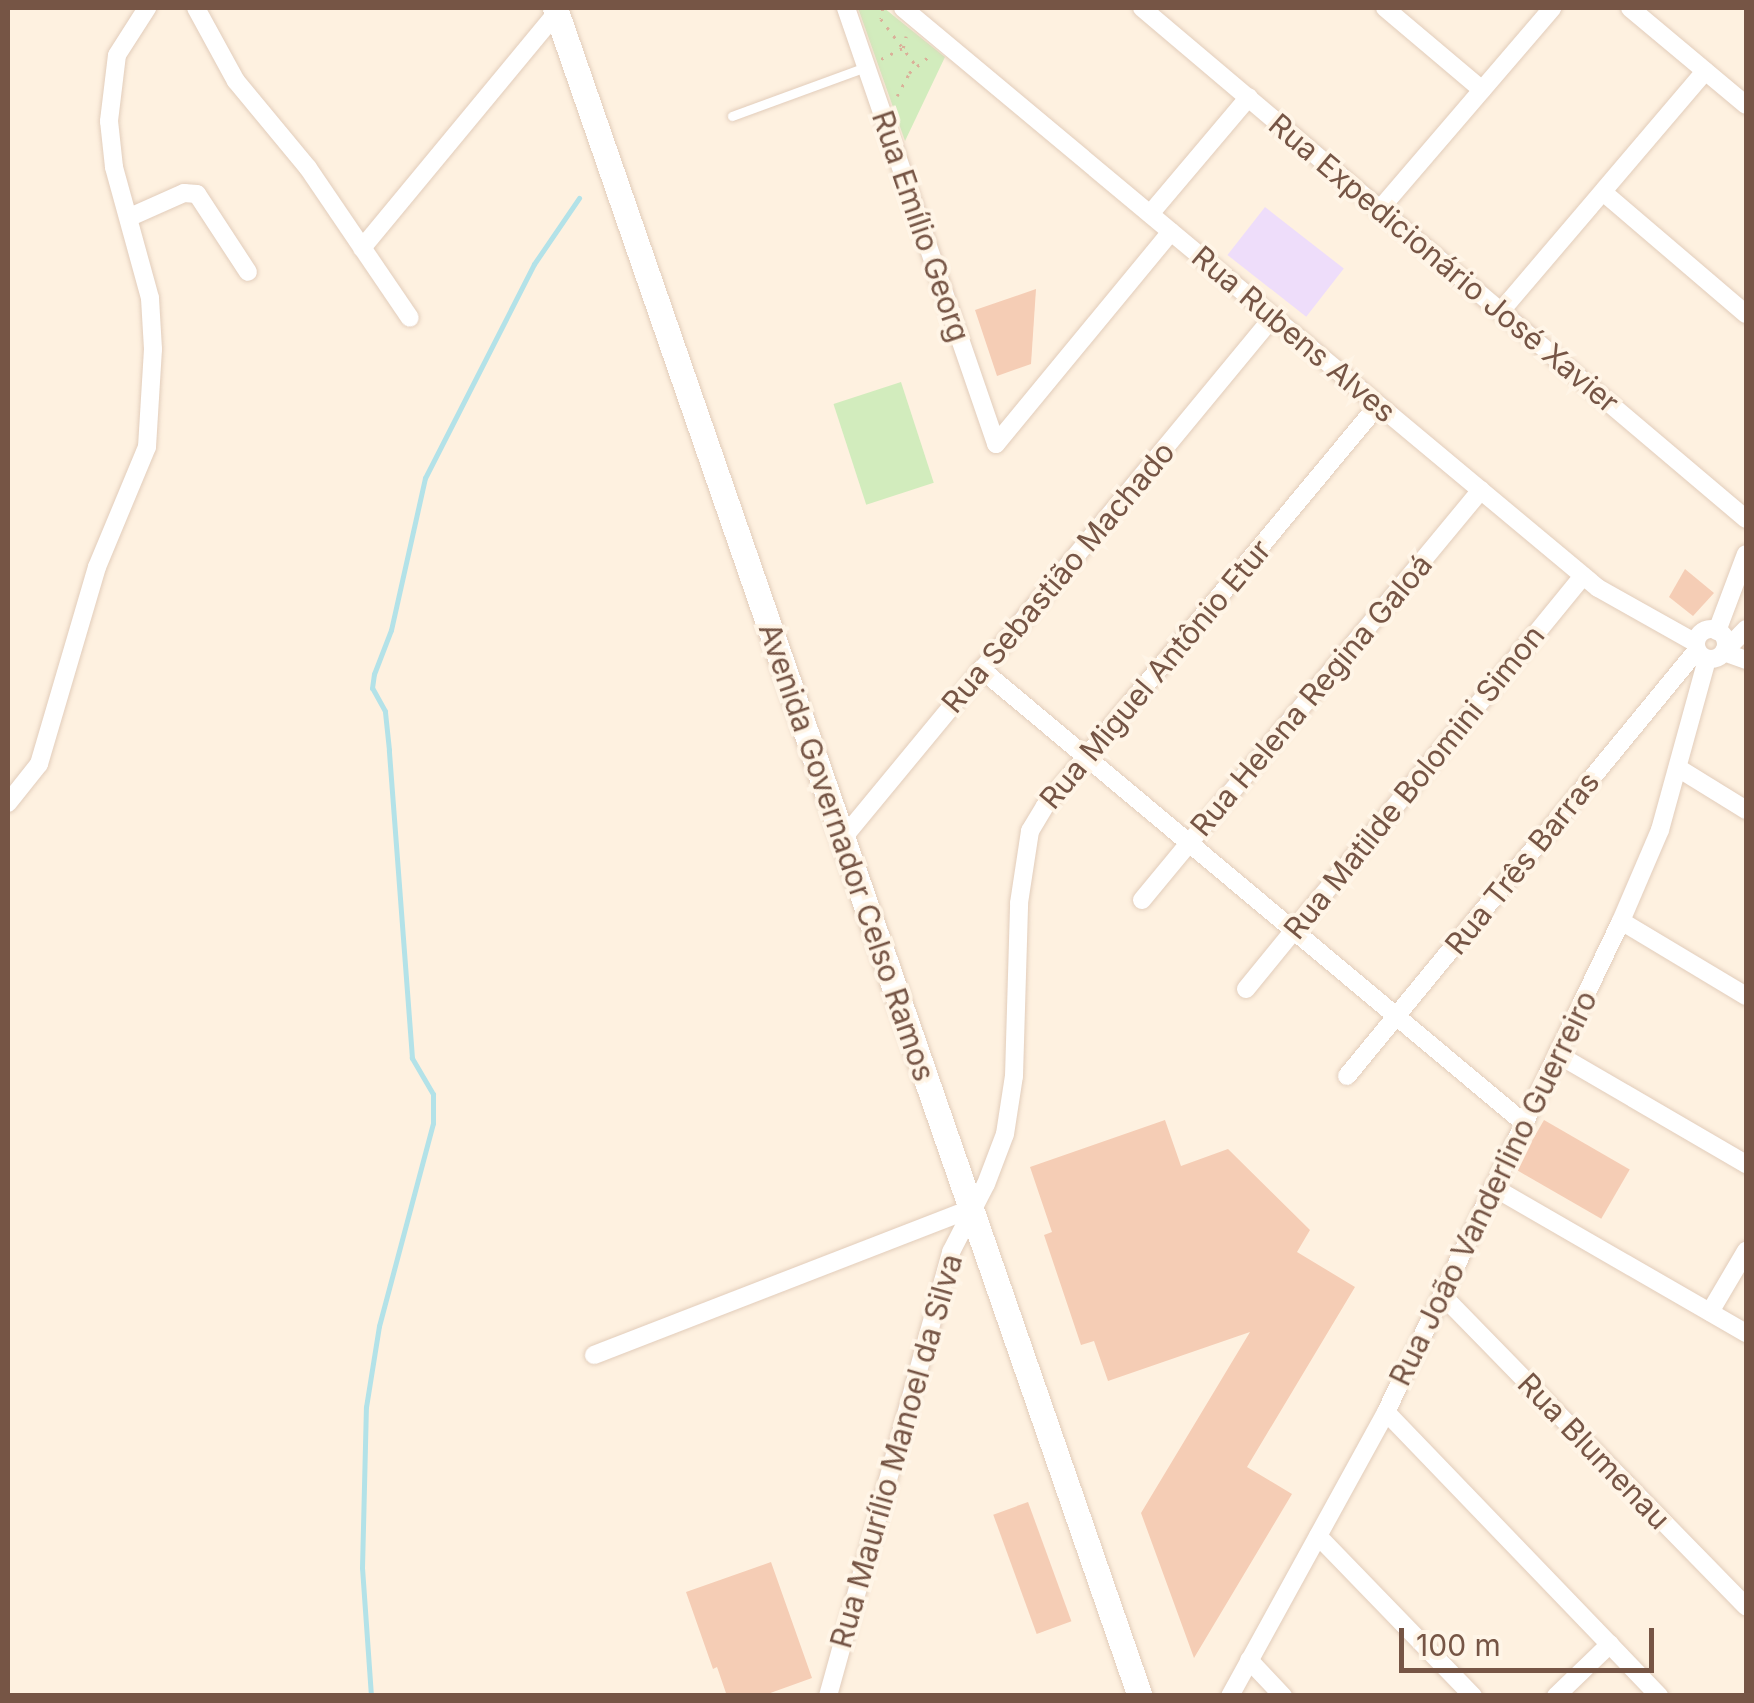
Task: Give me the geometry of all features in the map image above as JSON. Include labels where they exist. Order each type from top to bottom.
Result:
[{"type":"main road","name":"Avenida Governador Celso Ramos","points":[[556,10],[1140,1696]]},
{"type":"street","points":[[8,803],[39,764],[97,566],[147,447],[153,349],[150,298],[114,166],[110,93],[117,55],[148,8]]},
{"type":"street","points":[[196,8],[247,97],[308,168],[410,318]]},
{"type":"street","name":"Rua Emílio Georg","points":[[846,8],[996,444],[1171,232]]},
{"type":"street","name":"Rua Expedicionário José Xavier","points":[[1142,8],[1746,519]]},
{"type":"street","points":[[1385,8],[1482,90]]},
{"type":"street","points":[[1380,209],[1552,8]]},
{"type":"street","points":[[1630,8],[1746,105]]},
{"type":"street","points":[[362,248],[556,10]]},
{"type":"street","name":"Rua Rubens Alves","points":[[907,11],[1583,576],[1613,598],[1706,651],[1746,660]]},
{"type":"street","points":[[1501,312],[1705,71]]},
{"type":"street","points":[[1150,214],[1249,98]]},
{"type":"street","points":[[130,218],[184,192],[197,194],[248,272]]},
{"type":"street","points":[[1603,192],[1746,314]]},
{"type":"street","name":"Rua Sebastião Machado","points":[[843,838],[1273,317]]},
{"type":"street","name":"Rua Miguel Antônio Etur","points":[[971,1209],[996,1162],[1011,1106],[1016,932],[1026,847],[1037,817],[1378,405]]},
{"type":"street","name":"Rua Helena Regina Galoá","points":[[1142,900],[1481,490]]},
{"type":"street","points":[[1706,651],[1704,632],[1717,631],[1746,554]]},
{"type":"street","name":"Rua Matilde Bolomini Simon","points":[[1246,989],[1583,576]]},
{"type":"street","name":"Rua Três Barras","points":[[1347,1076],[1706,651],[1746,630]]},
{"type":"street","name":"Rua João Vanderlino Guerreiro","points":[[1230,1696],[1386,1412],[1620,921],[1660,830],[1706,651]]},
{"type":"street","points":[[981,669],[1524,1123]]},
{"type":"street","points":[[1678,768],[1746,810]]},
{"type":"street","points":[[1620,921],[1746,996]]},
{"type":"street","points":[[1557,1054],[1746,1164]]},
{"type":"street","points":[[1493,1187],[1746,1333]]},
{"type":"street","points":[[594,1355],[971,1209]]},
{"type":"street","name":"Rua Maurílio Manoel da Silva","points":[[828,1696],[951,1252],[971,1209]]},
{"type":"street","points":[[1710,1312],[1746,1251]]},
{"type":"street","name":"Rua Blumenau","points":[[1442,1296],[1746,1606]]},
{"type":"street","points":[[1386,1412],[1659,1696]]},
{"type":"street","points":[[1318,1536],[1472,1696]]},
{"type":"street","points":[[1556,1696],[1610,1644]]},
{"type":"street","points":[[1249,1660],[1284,1696]]},
{"type":"lane","points":[[732,116],[866,66]]},
{"type":"path","points":[[883,8],[881,19],[916,66]]},
{"type":"path","points":[[902,48],[907,11]]},
{"type":"path","points":[[884,119],[916,66],[946,44]]},
{"type":"path","points":[[866,66],[902,48]]},
{"type":"shaded area","points":[[1265,207],[1344,269],[1306,317],[1227,255]]},
{"type":"green space","points":[[858,8],[884,8],[945,57],[905,141]]},
{"type":"green space","points":[[901,382],[934,483],[866,505],[833,404]]},
{"type":"building","points":[[1036,289],[1031,364],[997,376],[975,310]]},
{"type":"building","points":[[1685,569],[1714,593],[1693,616],[1669,597]]},
{"type":"building","points":[[1165,1120],[1181,1166],[1228,1149],[1310,1230],[1297,1252],[1355,1287],[1247,1467],[1292,1494],[1194,1658],[1141,1513],[1250,1332],[1108,1381],[1094,1341],[1081,1345],[1044,1235],[1052,1232],[1030,1167]]},
{"type":"building","points":[[1544,1120],[1630,1170],[1601,1219],[1516,1169]]},
{"type":"building","points":[[1028,1502],[1071,1621],[1037,1634],[993,1515]]},
{"type":"building","points":[[771,1562],[812,1678],[762,1696],[727,1696],[717,1667],[713,1669],[686,1592]]},
{"type":"waterway","points":[[371,1696],[362,1568],[366,1407],[379,1326],[433,1123],[433,1094],[412,1058],[385,711],[372,688],[391,630],[425,478],[534,264],[579,198]]}]
